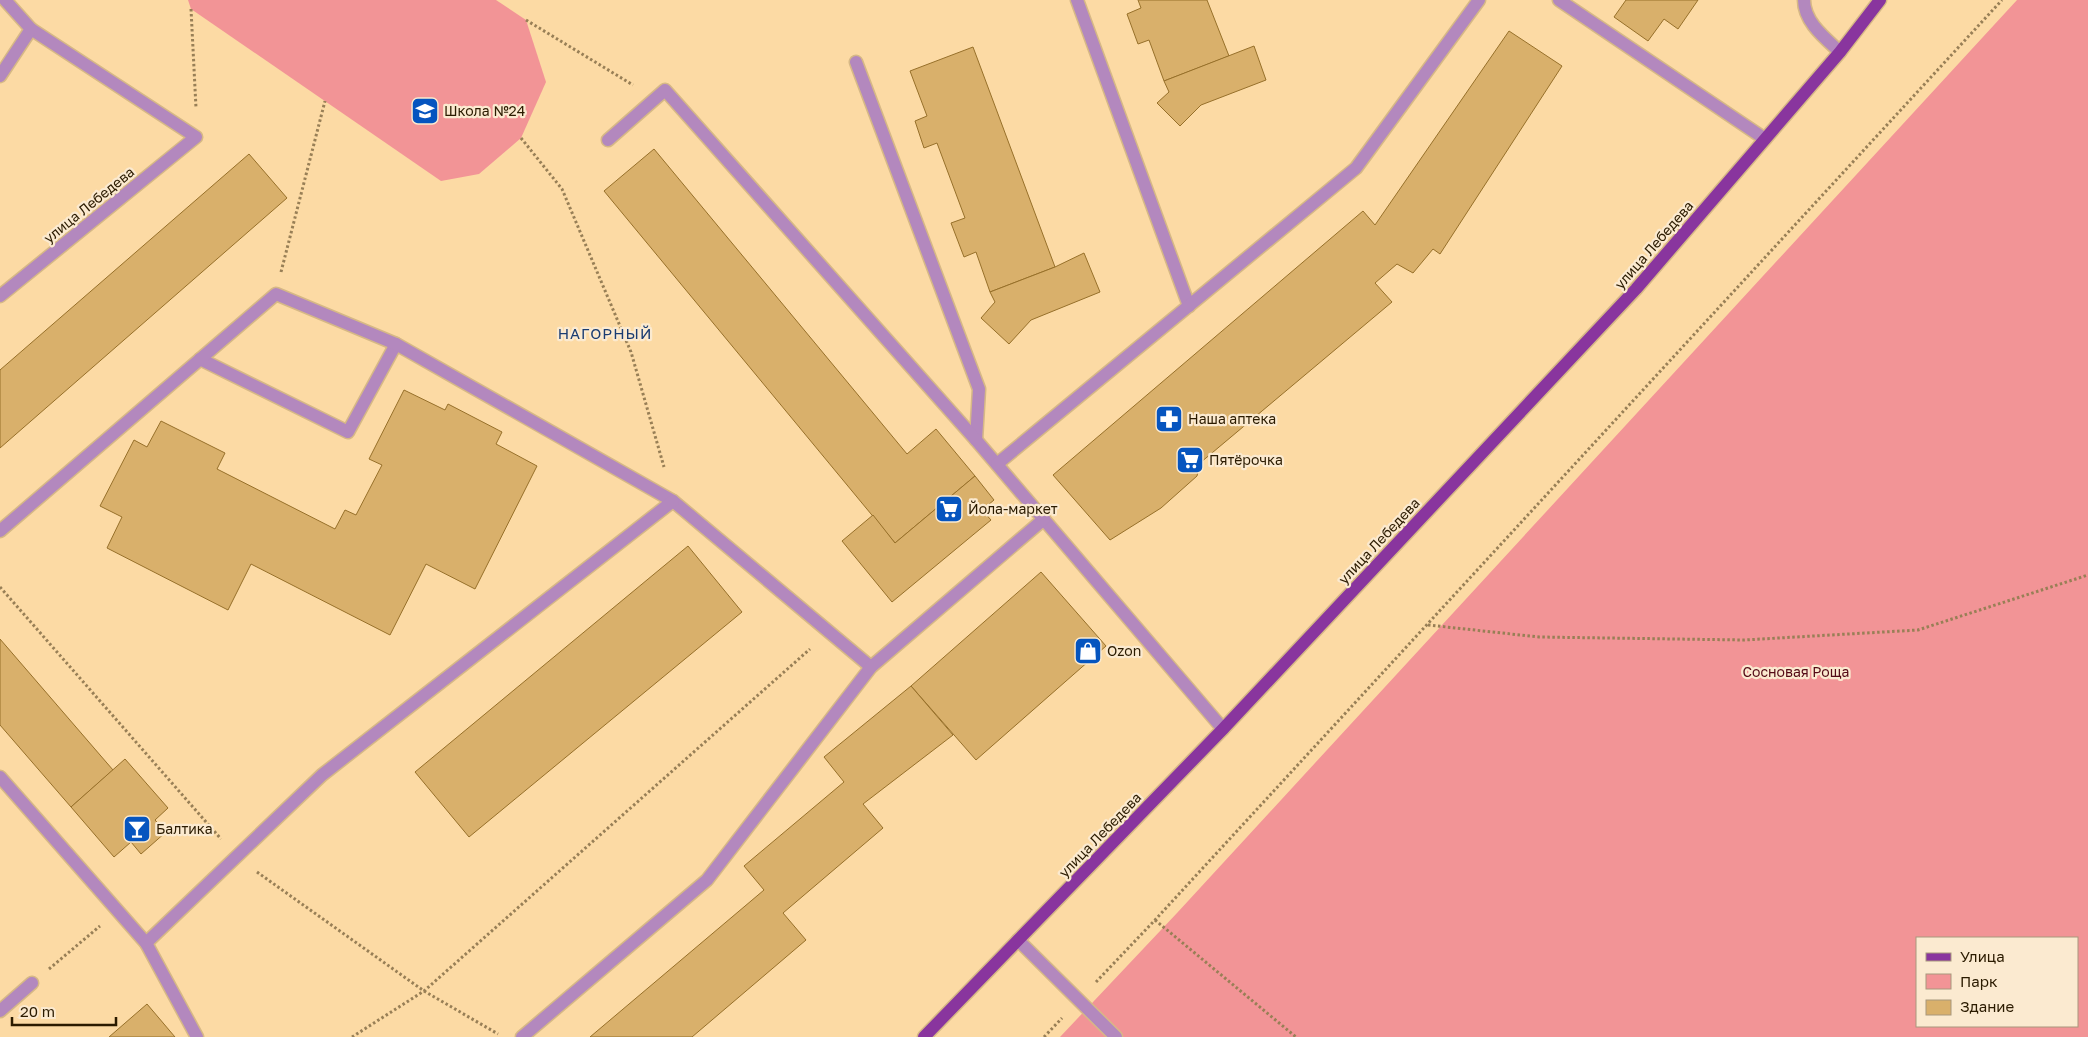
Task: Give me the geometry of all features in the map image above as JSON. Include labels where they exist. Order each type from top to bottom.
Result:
[{"type":"main road","name":"улица Лебедева","points":[[924,1037],[1223,729],[1636,288],[1840,52],[1880,0]]},
{"type":"street","points":[[5,0],[31,29],[196,137]]},
{"type":"street","points":[[1077,0],[1189,306]]},
{"type":"street","points":[[997,464],[1356,168],[1479,0]]},
{"type":"street","points":[[1559,0],[1765,139]]},
{"type":"street","points":[[1804,0],[1804,8],[1814,27],[1840,52]]},
{"type":"street","points":[[0,76],[31,29]]},
{"type":"street","points":[[856,62],[979,389],[976,440]]},
{"type":"street","points":[[608,140],[665,90],[997,464],[1223,729]]},
{"type":"street","name":"улица Лебедева","points":[[0,296],[196,137]]},
{"type":"street","points":[[0,532],[276,294],[396,344],[673,501],[871,667]]},
{"type":"street","points":[[200,359],[348,432],[396,344]]},
{"type":"street","points":[[146,943],[322,775],[673,501]]},
{"type":"street","points":[[522,1037],[707,880],[871,667],[1044,519]]},
{"type":"street","points":[[0,778],[146,943],[197,1037]]},
{"type":"street","points":[[1018,940],[1116,1037]]},
{"type":"street","points":[[0,1011],[32,984]]},
{"type":"path","points":[[1044,1037],[1155,920],[2002,0]]},
{"type":"path","points":[[191,9],[196,137]]},
{"type":"path","points":[[526,20],[655,98]]},
{"type":"path","points":[[276,294],[324,101]]},
{"type":"path","points":[[520,138],[562,189],[631,352],[673,501]]},
{"type":"path","points":[[1427,625],[1539,637],[1744,640],[1918,630],[2088,575]]},
{"type":"path","points":[[0,587],[236,857],[424,991],[503,1037]]},
{"type":"path","points":[[352,1037],[424,991],[830,632]]},
{"type":"path","points":[[32,984],[117,911]]},
{"type":"path","points":[[1155,920],[1296,1037]]},
{"type":"green space","points":[[188,0],[496,0],[526,20],[546,82],[521,138],[479,174],[441,181],[191,9]]},
{"type":"green space","name":"Сосновая Роща","points":[[2017,0],[2088,0],[2088,1037],[1060,1037],[1177,913]]},
{"type":"building","points":[[1138,0],[1207,0],[1229,56],[1164,81],[1149,40],[1138,44],[1127,14],[1141,8]]},
{"type":"building","points":[[1626,0],[1698,0],[1678,29],[1664,19],[1648,41],[1614,17]]},
{"type":"building","points":[[1509,31],[1562,66],[1440,254],[1433,249],[1413,273],[1397,264],[1375,283],[1392,302],[1200,463],[1197,476],[1161,508],[1110,540],[1053,475],[1363,211],[1375,225]]},
{"type":"building","points":[[1254,46],[1266,80],[1201,105],[1180,126],[1157,103],[1169,92],[1164,81]]},
{"type":"building","points":[[973,47],[1055,267],[990,292],[976,252],[964,257],[951,223],[965,218],[937,143],[924,148],[915,121],[927,116],[910,71]]},
{"type":"building","points":[[654,149],[907,454],[936,429],[975,476],[895,543],[604,191]]},
{"type":"building","points":[[249,154],[287,198],[0,448],[0,370]]},
{"type":"building","points":[[1084,253],[1100,292],[1031,320],[1009,344],[981,318],[995,302],[990,292],[1055,267]]},
{"type":"building","points":[[404,390],[445,410],[448,404],[502,432],[496,444],[537,466],[475,589],[426,564],[390,635],[251,564],[228,610],[107,548],[122,517],[100,506],[134,440],[147,447],[161,421],[225,453],[217,469],[335,529],[345,510],[356,515],[382,465],[369,459]]},
{"type":"building","points":[[975,476],[994,500],[982,510],[991,520],[892,602],[842,541],[873,515],[895,543]]},
{"type":"building","points":[[688,546],[742,612],[469,837],[415,772]]},
{"type":"building","points":[[1041,572],[1106,646],[976,760],[911,686]]},
{"type":"building","points":[[0,639],[113,770],[71,807],[0,725]]},
{"type":"building","points":[[911,686],[953,735],[863,804],[883,828],[783,913],[806,940],[692,1037],[590,1037],[764,890],[744,866],[844,782],[824,757]]},
{"type":"building","points":[[125,759],[168,808],[155,820],[166,832],[141,854],[131,842],[114,857],[71,807]]},
{"type":"building","points":[[147,1004],[175,1037],[109,1037]]},
{"type":"place","name":"Школа №24","points":[[425,111]]},
{"type":"place","name":"Наша аптека","points":[[1169,419]]},
{"type":"place","name":"Пятёрочка","points":[[1190,460]]},
{"type":"place","name":"Йола-маркет","points":[[949,509]]},
{"type":"place","name":"Ozon","points":[[1088,651]]},
{"type":"place","name":"Балтика","points":[[137,829]]},
{"type":"district","name":"НАГОРНЫЙ","points":[[605,334]]}]
